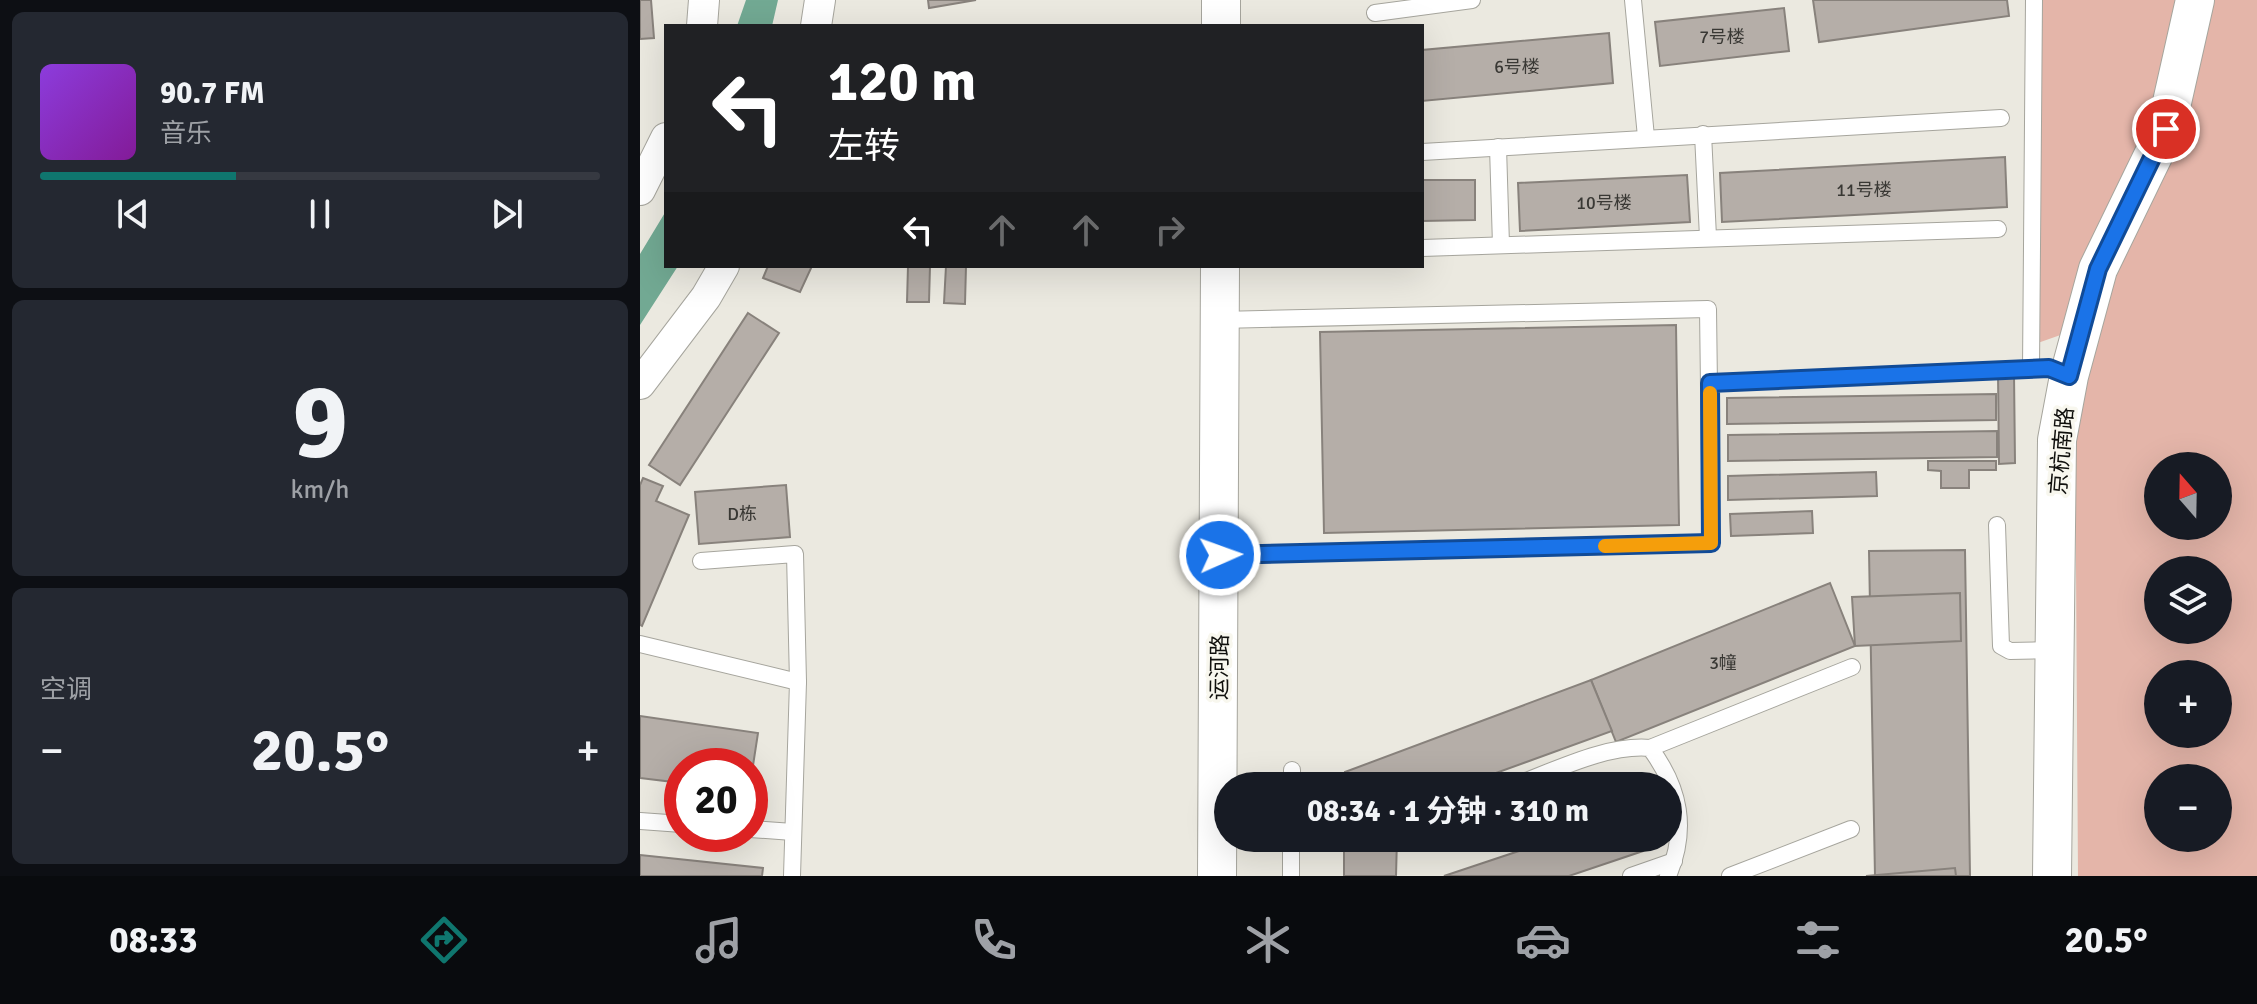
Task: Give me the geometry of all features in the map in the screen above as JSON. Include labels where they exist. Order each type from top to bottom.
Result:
[{"type":"street","points":[[702,24],[704,0]]},
{"type":"street","points":[[816,24],[820,0]]},
{"type":"street","points":[[1221,0],[1221,24]]},
{"type":"street","name":"京杭南路","points":[[2052,876],[2057,440],[2069,376],[2098,269],[2166,129],[2195,0]]},
{"type":"street","points":[[640,190],[664,142]]},
{"type":"street","points":[[640,384],[706,297],[723,268]]},
{"type":"street","name":"运河路","points":[[1217,876],[1220,268]]},
{"type":"lane","points":[[1375,13],[1472,0]]},
{"type":"lane","points":[[1633,0],[1646,137]]},
{"type":"lane","points":[[2031,369],[2034,0]]},
{"type":"lane","points":[[1424,152],[2001,118]]},
{"type":"lane","points":[[1703,134],[1708,237]]},
{"type":"lane","points":[[1498,147],[1501,245]]},
{"type":"lane","points":[[1424,248],[1998,229]]},
{"type":"lane","points":[[1220,320],[1708,309],[1711,543],[1220,555]]},
{"type":"lane","points":[[1710,383],[2049,368],[2069,376]]},
{"type":"lane","points":[[1997,525],[2001,646],[2010,651],[2055,650]]},
{"type":"lane","points":[[701,561],[795,554],[798,682],[792,876]]},
{"type":"lane","points":[[640,644],[798,682]]},
{"type":"lane","points":[[1553,772],[1609,752],[1650,748],[1852,667]]},
{"type":"lane","points":[[1631,876],[1671,868],[1680,831],[1677,801],[1666,768],[1650,748]]},
{"type":"lane","points":[[640,821],[664,823]]},
{"type":"lane","points":[[1730,876],[1851,829]]},
{"type":"lane","points":[[768,830],[793,832]]},
{"type":"lane","points":[[1291,852],[1291,876]]},
{"type":"shaded area","points":[[746,0],[778,0],[772,24],[738,24]]},
{"type":"shaded area","points":[[2040,0],[2257,0],[2257,876],[2078,876],[2075,411],[2069,332],[2032,345]]},
{"type":"shaded area","points":[[664,214],[664,268],[677,268],[640,325],[640,254]]},
{"type":"building","points":[[640,0],[651,0],[654,38],[640,39]]},
{"type":"building","points":[[928,0],[976,0],[929,8]]},
{"type":"building","points":[[1813,0],[2007,0],[2009,16],[1819,42]]},
{"type":"building","points":[[1784,8],[1789,51],[1660,66],[1655,22]]},
{"type":"building","points":[[1609,33],[1613,83],[1424,101],[1424,50]]},
{"type":"building","points":[[2005,157],[2007,207],[1722,222],[1720,173]]},
{"type":"building","points":[[1687,175],[1690,222],[1520,231],[1518,183]]},
{"type":"building","points":[[1424,180],[1475,180],[1475,220],[1424,221]]},
{"type":"building","points":[[767,268],[811,268],[800,292],[763,278]]},
{"type":"building","points":[[908,268],[930,268],[929,302],[907,302]]},
{"type":"building","points":[[946,268],[966,268],[965,304],[944,303]]},
{"type":"building","points":[[748,313],[779,333],[680,485],[649,465]]},
{"type":"building","points":[[1676,325],[1679,525],[1324,533],[1320,332]]},
{"type":"building","points":[[1998,374],[2014,374],[2015,463],[1999,464]]},
{"type":"building","points":[[1996,394],[1996,420],[1727,424],[1727,398]]},
{"type":"building","points":[[1997,431],[1997,457],[1728,461],[1728,435]]},
{"type":"building","points":[[1928,461],[1996,461],[1996,470],[1969,470],[1969,488],[1941,488],[1941,471],[1928,470]]},
{"type":"building","points":[[1876,472],[1877,496],[1728,500],[1728,476]]},
{"type":"building","points":[[643,478],[663,486],[656,501],[689,515],[642,626],[640,485]]},
{"type":"building","points":[[786,485],[790,537],[699,544],[695,492]]},
{"type":"building","points":[[1812,511],[1813,533],[1731,536],[1730,514]]},
{"type":"building","points":[[1965,550],[1970,876],[1875,876],[1869,551]]},
{"type":"building","points":[[1830,583],[1855,646],[1616,742],[1591,680]]},
{"type":"building","points":[[1960,593],[1961,641],[1855,646],[1852,597]]},
{"type":"building","points":[[1591,680],[1612,731],[1499,772],[1345,772]]},
{"type":"building","points":[[640,716],[758,733],[756,748],[664,748],[664,781],[640,778]]},
{"type":"building","points":[[1344,852],[1397,852],[1396,876],[1344,876]]},
{"type":"building","points":[[1516,852],[1640,852],[1569,876],[1444,876]]},
{"type":"building","points":[[640,855],[763,868],[762,876],[640,876]]},
{"type":"building","points":[[1955,868],[1956,876],[1866,876]]},
{"type":"slow traffic","points":[[1605,546],[1711,543],[1710,393]]},
{"type":"route","points":[[1220,555],[1711,543],[1710,383],[2049,368],[2069,376],[2098,269],[2166,129]]}]
